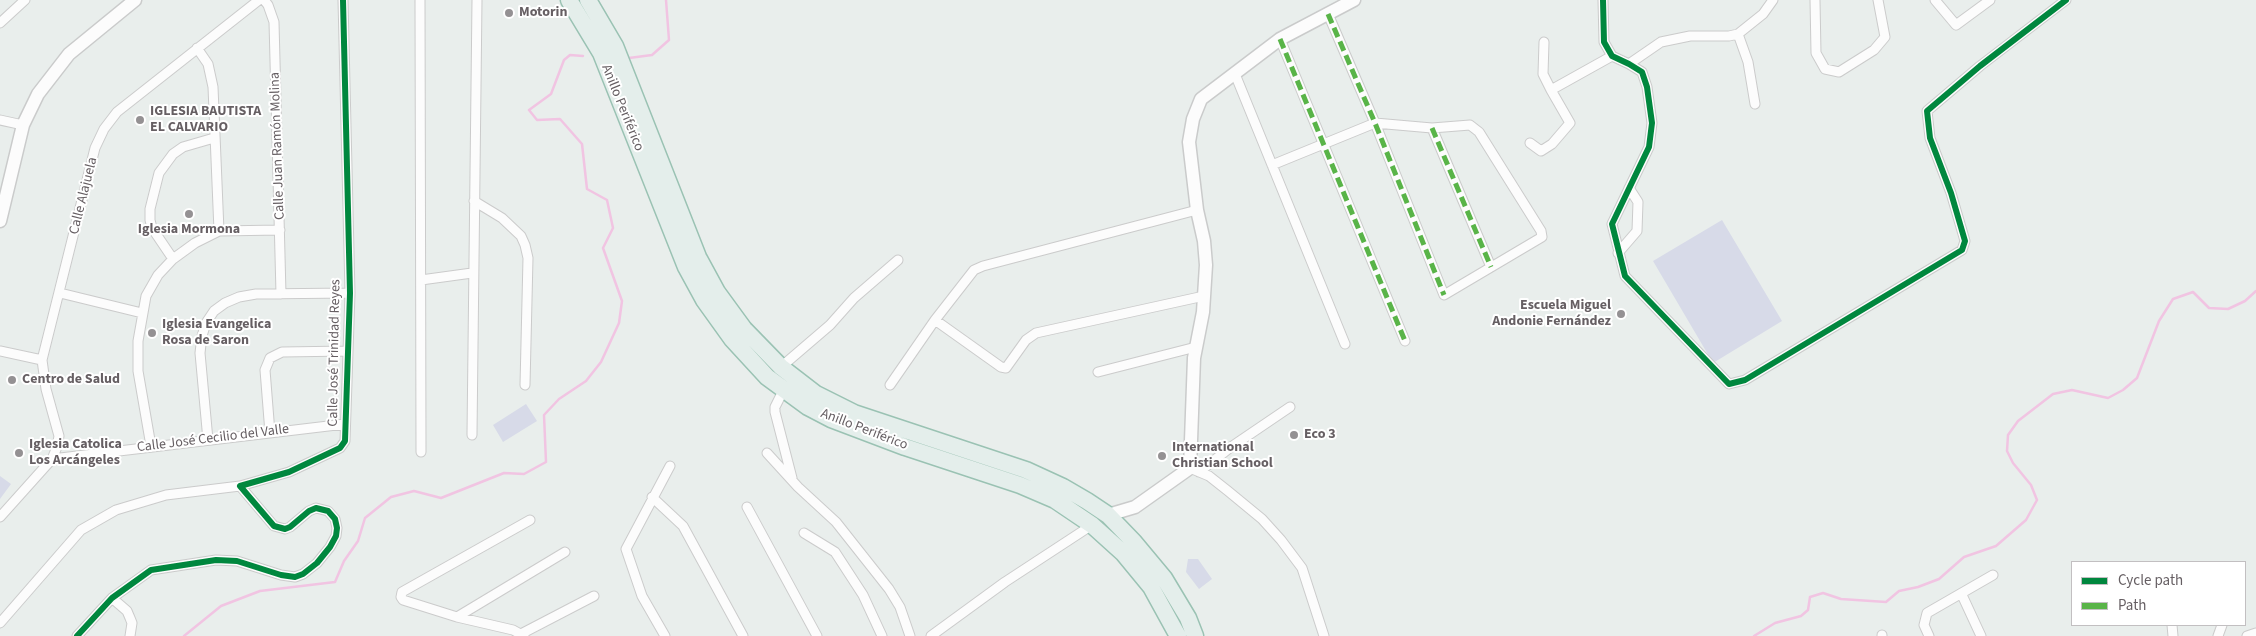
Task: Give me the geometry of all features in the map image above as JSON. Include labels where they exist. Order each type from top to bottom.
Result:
[{"type":"highway","name":"Anillo Periférico","points":[[569,0],[601,53],[686,267],[700,293],[732,339],[767,377],[808,407],[831,419],[905,447],[1020,485],[1055,500],[1092,525],[1123,553],[1151,587],[1178,636]]},
{"type":"highway","name":"Anillo Periférico","points":[[588,0],[615,46],[698,257],[717,292],[744,329],[781,367],[816,394],[854,413],[1026,470],[1063,487],[1108,516],[1134,542],[1164,578],[1188,618],[1195,636]]},
{"type":"street","points":[[0,23],[25,0]]},
{"type":"street","points":[[0,221],[23,125],[38,94],[69,54],[135,0]]},
{"type":"street","name":"Calle Alajuela","points":[[52,460],[59,436],[46,389],[42,360],[95,148],[104,129],[118,112],[259,0]]},
{"type":"street","name":"Calle Juan Ramón Molina","points":[[264,0],[268,5],[274,22],[282,294]]},
{"type":"street","name":"Calle José Trinidad Reyes","points":[[240,486],[289,472],[340,448],[345,441],[350,293],[343,0]]},
{"type":"street","points":[[420,0],[421,452]]},
{"type":"street","points":[[472,435],[476,0]]},
{"type":"street","points":[[1194,470],[1196,347],[1204,296],[1206,266],[1204,240],[1197,210],[1189,142],[1193,119],[1201,98],[1216,86],[1235,74],[1280,39],[1354,0]]},
{"type":"street","points":[[1603,0],[1604,42],[1612,56],[1642,72],[1647,87],[1652,123],[1650,147],[1628,188],[1612,224],[1625,276],[1729,384],[1745,380],[1962,250],[1965,240],[1930,138],[1927,111],[1980,66],[2066,0]]},
{"type":"street","points":[[1629,64],[1661,42],[1690,36],[1729,36],[1738,34],[1763,14],[1773,0]]},
{"type":"street","points":[[1815,0],[1816,53],[1825,69],[1839,72],[1874,50],[1885,37],[1878,0]]},
{"type":"street","points":[[1936,0],[1956,25],[1990,0]]},
{"type":"street","points":[[1272,164],[1375,123],[1432,128],[1470,125],[1479,132],[1541,231],[1542,237],[1444,295],[1375,123],[1328,14]]},
{"type":"street","points":[[1738,34],[1748,62],[1755,104]]},
{"type":"street","points":[[1280,39],[1405,341]]},
{"type":"street","points":[[1530,143],[1541,151],[1552,144],[1570,123],[1544,74],[1544,42]]},
{"type":"street","points":[[197,48],[208,64],[213,87],[219,231]]},
{"type":"street","points":[[1552,90],[1612,56]]},
{"type":"street","points":[[1235,74],[1345,344]]},
{"type":"street","points":[[0,120],[23,125]]},
{"type":"street","points":[[1432,128],[1491,267]]},
{"type":"street","points":[[173,259],[152,228],[150,220],[150,209],[159,173],[173,154],[183,147],[214,138]]},
{"type":"street","points":[[1618,253],[1637,231],[1638,202],[1628,188]]},
{"type":"street","points":[[474,201],[502,218],[520,236],[525,245],[528,258],[525,385]]},
{"type":"street","points":[[890,385],[935,320],[974,270],[983,266],[1197,210]]},
{"type":"street","points":[[150,446],[138,371],[138,341],[146,296],[158,275],[173,259],[195,243],[219,231],[280,230]]},
{"type":"street","points":[[781,367],[830,325],[854,298],[898,260]]},
{"type":"street","points":[[421,280],[472,273]]},
{"type":"street","points":[[60,293],[142,314]]},
{"type":"street","points":[[208,440],[200,353],[206,323],[214,311],[239,296],[256,294],[350,293]]},
{"type":"street","points":[[935,320],[1006,368],[1026,340],[1036,333],[1204,296]]},
{"type":"street","points":[[1098,372],[1196,347]]},
{"type":"street","points":[[0,351],[42,360]]},
{"type":"street","points":[[270,432],[264,370],[270,358],[282,352],[348,351]]},
{"type":"street","points":[[784,390],[775,407],[775,412],[793,480]]},
{"type":"street","points":[[1108,516],[1135,507],[1231,447],[1290,407]]},
{"type":"street","name":"Calle José Cecilio del Valle","points":[[52,460],[150,446],[345,424]]},
{"type":"street","points":[[767,453],[836,522],[889,589],[900,607],[910,636]]},
{"type":"street","points":[[0,517],[52,460]]},
{"type":"street","points":[[665,636],[642,596],[626,549],[670,466]]},
{"type":"street","points":[[1194,470],[1216,482],[1262,519],[1281,540],[1302,568],[1324,636]]},
{"type":"street","points":[[0,623],[81,530],[116,510],[166,496],[240,486],[274,526],[280,528],[290,527],[309,511],[316,508],[328,511],[334,519],[337,528],[336,536],[330,547],[317,563],[303,574],[295,577],[281,575],[238,562],[216,560],[151,570],[112,598],[77,636]]},
{"type":"street","points":[[652,497],[683,526],[743,636]]},
{"type":"street","points":[[747,506],[817,636]]},
{"type":"street","points":[[1134,542],[1128,530],[1129,521],[1135,507]]},
{"type":"street","points":[[530,520],[402,592],[403,600],[522,635],[594,596]]},
{"type":"street","points":[[931,636],[1005,582],[1092,525]]},
{"type":"street","points":[[804,533],[835,552],[864,595],[882,636]]},
{"type":"street","points":[[457,617],[565,552]]},
{"type":"street","points":[[1929,636],[1924,625],[1928,613],[1962,595],[1993,575]]},
{"type":"street","points":[[1962,595],[1981,636]]},
{"type":"street","points":[[112,598],[127,611],[132,623],[130,636]]},
{"type":"street","points":[[2247,636],[2256,632]]},
{"type":"shaded area","points":[[1722,220],[1782,321],[1713,363],[1653,261]]},
{"type":"shaded area","points":[[526,404],[537,421],[503,442],[493,425]]},
{"type":"shaded area","points":[[0,476],[11,484],[0,499]]},
{"type":"shaded area","points":[[1188,559],[1198,559],[1212,579],[1199,589],[1186,572]]},
{"type":"waterway","points":[[629,58],[652,55],[669,40],[666,0]]},
{"type":"waterway","points":[[184,636],[221,606],[260,591],[335,582],[344,561],[358,541],[365,518],[391,497],[414,491],[441,498],[504,473],[524,474],[546,462],[544,415],[559,399],[586,381],[601,362],[619,323],[622,301],[603,248],[613,228],[607,200],[587,189],[582,144],[560,119],[537,120],[529,110],[551,94],[564,60],[570,55],[583,56]]},
{"type":"waterway","points":[[1754,636],[1775,623],[1801,616],[1808,610],[1810,597],[1823,593],[1841,599],[1886,602],[1899,591],[1918,587],[1939,579],[1964,557],[1996,546],[2026,520],[2037,500],[2031,485],[2013,463],[2007,451],[2008,435],[2018,421],[2053,394],[2072,390],[2108,398],[2123,390],[2137,378],[2159,321],[2173,299],[2193,292],[2209,308],[2228,309],[2245,301],[2256,291]]},
{"type":"marked path","points":[[1328,14],[1375,123],[1444,295]]},
{"type":"marked path","points":[[1280,39],[1405,341]]},
{"type":"marked path","points":[[1432,128],[1491,267]]},
{"type":"cycle path","points":[[77,636],[112,598],[151,570],[216,560],[237,561],[281,575],[295,577],[303,574],[317,563],[336,536],[335,519],[328,511],[316,508],[309,511],[290,527],[285,529],[274,526],[240,486],[289,472],[340,448],[345,441],[350,293],[343,0]]},
{"type":"cycle path","points":[[1603,0],[1604,42],[1612,56],[1642,72],[1647,87],[1652,123],[1649,147],[1612,224],[1625,276],[1729,384],[1745,380],[1962,250],[1965,241],[1951,193],[1930,138],[1927,111],[1980,66],[2066,0]]},
{"type":"place","name":"Motorin","points":[[509,13]]},
{"type":"place","name":"IGLESIA BAUTISTA EL CALVARIO","points":[[140,120]]},
{"type":"place","name":"Iglesia Mormona","points":[[189,214]]},
{"type":"place","name":"Escuela Miguel Andonie Fernández","points":[[1621,314]]},
{"type":"place","name":"Iglesia Evangelica Rosa de Saron","points":[[152,333]]},
{"type":"place","name":"Centro de Salud","points":[[12,380]]},
{"type":"place","name":"Eco 3","points":[[1294,435]]},
{"type":"place","name":"Iglesia Catolica Los Arcángeles","points":[[19,453]]},
{"type":"place","name":"International Christian School","points":[[1162,456]]}]
